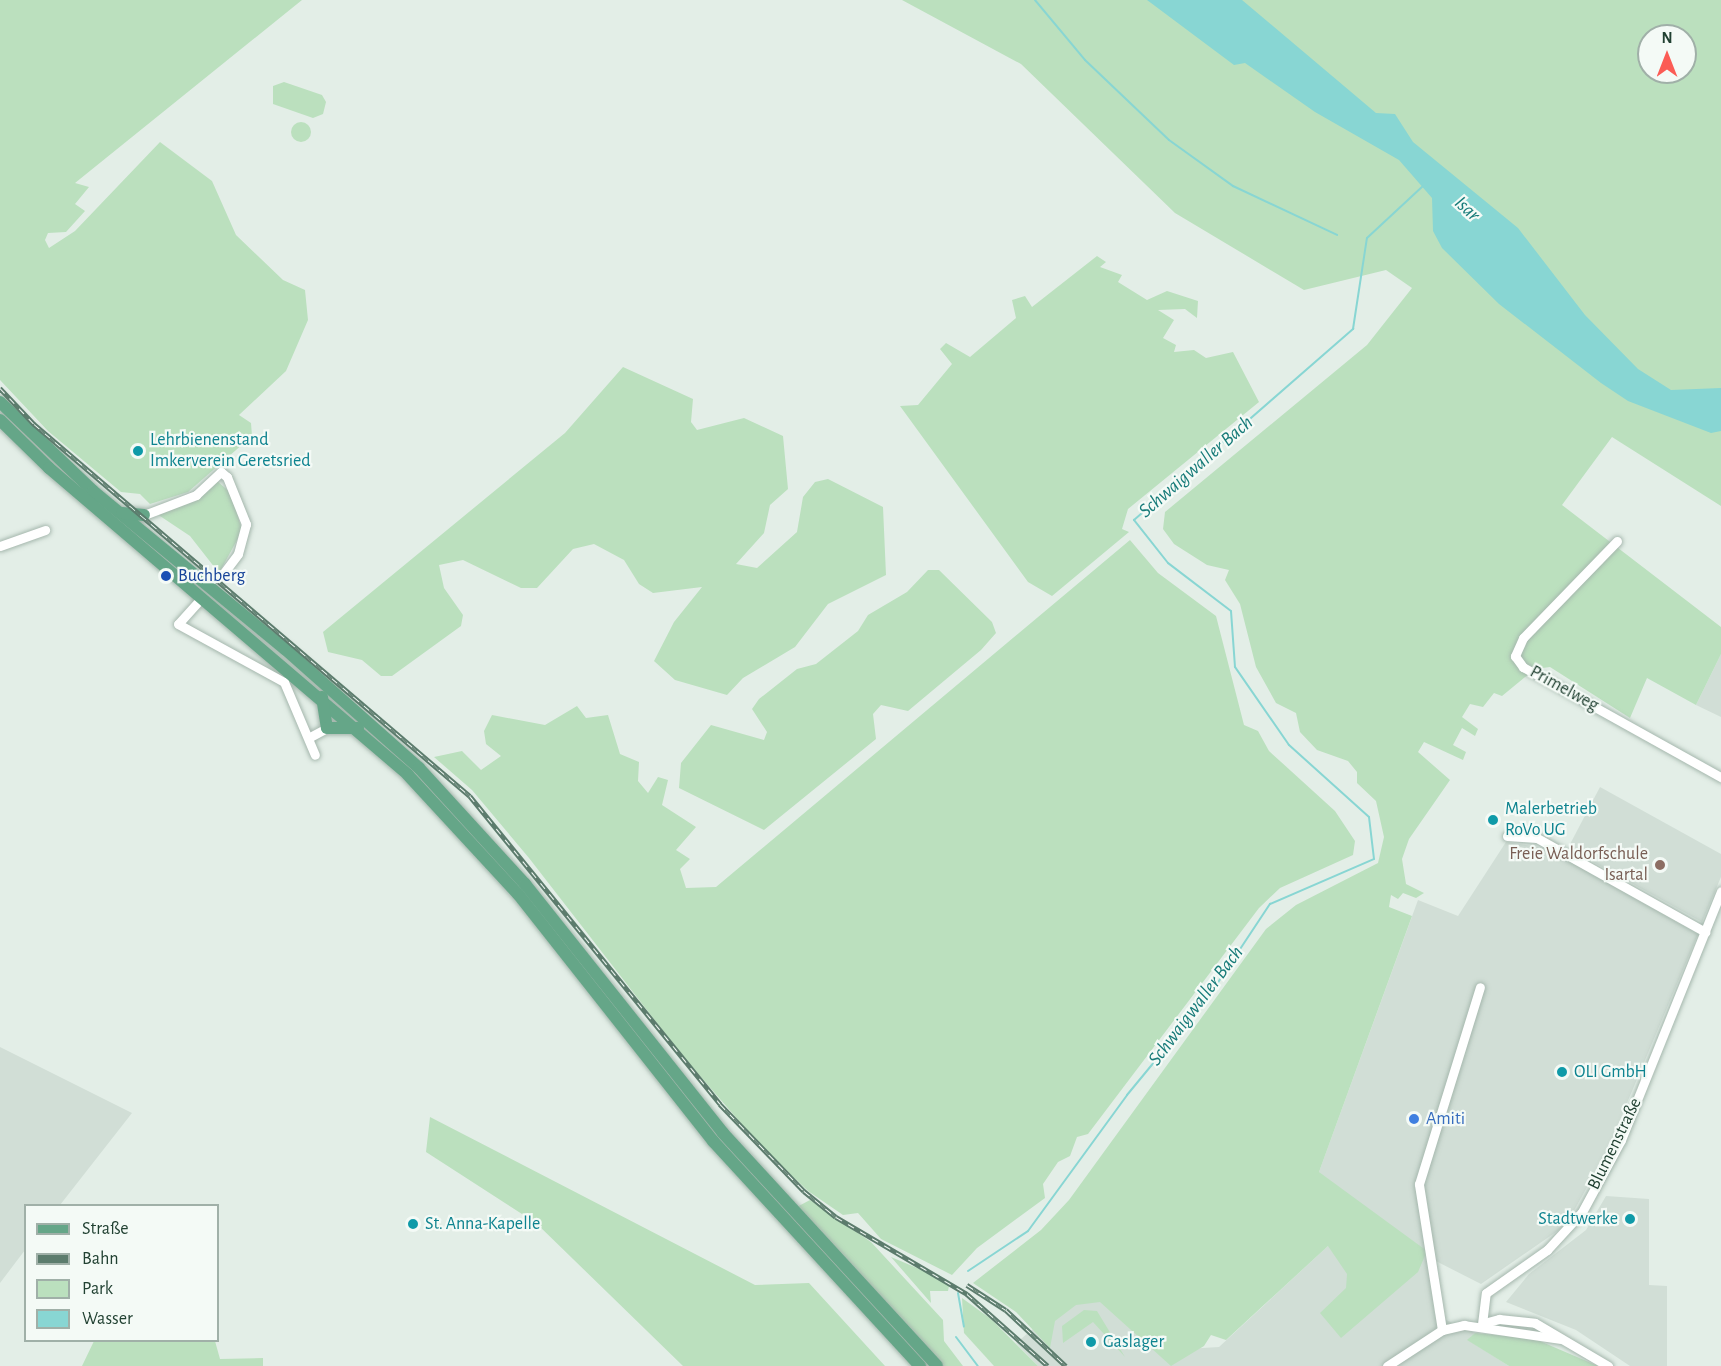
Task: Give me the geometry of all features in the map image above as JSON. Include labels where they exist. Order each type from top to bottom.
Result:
[{"type":"main road","points":[[0,402],[118,512],[332,689],[471,822],[723,1133],[937,1366]]},
{"type":"main road","points":[[0,420],[87,501],[359,728],[518,894],[713,1141],[920,1366]]},
{"type":"main road","points":[[118,512],[144,515],[146,534]]},
{"type":"main road","points":[[321,695],[327,728],[359,728]]},
{"type":"street","points":[[144,515],[196,495],[221,472],[227,477],[246,524],[238,554],[222,575]]},
{"type":"street","points":[[0,546],[45,530]]},
{"type":"street","name":"Primelweg","points":[[1617,541],[1523,638],[1515,656],[1523,667],[1721,777]]},
{"type":"street","points":[[197,603],[178,624],[284,682],[310,737],[315,756]]},
{"type":"street","points":[[310,737],[327,728]]},
{"type":"street","points":[[1507,836],[1538,838],[1705,932]]},
{"type":"street","name":"Blumenstraße","points":[[1482,1324],[1486,1293],[1547,1250],[1582,1212],[1621,1140],[1705,932],[1718,906],[1721,891]]},
{"type":"street","points":[[1442,1330],[1419,1184],[1480,987]]},
{"type":"street","points":[[1387,1366],[1442,1330],[1482,1324],[1560,1339],[1608,1366]]},
{"type":"shaded area","points":[[1721,654],[1721,717],[1696,705]]},
{"type":"shaded area","name":"Freie Waldorfschule Isartal","points":[[1600,787],[1721,854],[1721,877],[1702,922],[1568,848]]},
{"type":"shaded area","points":[[1506,842],[1545,848],[1698,934],[1606,1153],[1566,1225],[1481,1284],[1428,1257],[1435,1315],[1475,1333],[1468,1340],[1509,1366],[1038,1366],[1016,1343],[1096,1277],[1170,1350],[1219,1347],[1355,1221],[1319,1172],[1418,900],[1458,916]]},
{"type":"shaded area","points":[[0,1047],[132,1113],[61,1204],[24,1204],[24,1251],[0,1283]]},
{"type":"shaded area","points":[[1606,1196],[1649,1199],[1649,1285],[1667,1286],[1667,1366],[1630,1366],[1576,1330],[1506,1302],[1529,1274],[1586,1230]]},
{"type":"green space","points":[[0,0],[302,0],[75,183],[89,187],[75,204],[85,211],[66,232],[48,233],[45,240],[49,248],[75,231],[160,142],[212,181],[236,235],[283,280],[305,290],[308,320],[286,371],[239,415],[251,423],[252,436],[188,492],[150,504],[140,494],[121,492],[48,431],[0,380]]},
{"type":"green space","points":[[902,0],[1721,0],[1721,506],[1612,437],[1562,505],[1721,627],[1721,654],[1696,705],[1647,678],[1630,718],[1550,667],[1535,669],[1502,696],[1494,693],[1483,707],[1470,704],[1462,717],[1478,729],[1475,736],[1462,728],[1453,745],[1466,752],[1463,760],[1424,742],[1418,752],[1450,780],[1409,839],[1402,859],[1406,884],[1424,893],[1416,898],[1403,893],[1398,899],[1391,895],[1389,907],[1412,916],[1319,1172],[1427,1251],[1418,1272],[1341,1338],[1320,1313],[1346,1288],[1347,1274],[1328,1246],[1226,1340],[1211,1335],[1204,1346],[1171,1366],[1100,1302],[1076,1305],[1055,1321],[1050,1348],[1016,1312],[973,1283],[1041,1230],[1069,1200],[1266,929],[1296,905],[1378,863],[1384,837],[1376,801],[1357,783],[1357,772],[1348,761],[1317,750],[1300,732],[1296,713],[1276,703],[1256,667],[1240,604],[1225,580],[1229,570],[1207,565],[1174,544],[1163,529],[1165,512],[1367,345],[1412,288],[1386,270],[1304,290],[1175,213],[1021,64]]},
{"type":"green space","points":[[284,82],[322,95],[326,102],[323,114],[313,118],[273,104],[273,86]]},
{"type":"green space","points":[[301,122],[308,125],[311,132],[308,139],[301,142],[294,139],[291,132],[294,125]]},
{"type":"green space","points":[[1097,256],[1106,262],[1100,267],[1122,275],[1118,282],[1147,300],[1167,291],[1198,301],[1197,318],[1185,309],[1158,310],[1174,320],[1163,338],[1176,345],[1174,352],[1194,350],[1206,358],[1233,352],[1259,402],[1128,509],[1122,529],[1129,532],[1052,596],[1028,582],[900,406],[918,405],[952,364],[940,349],[946,343],[970,357],[1016,318],[1012,300],[1025,296],[1032,307]]},
{"type":"green space","points":[[623,367],[693,399],[691,422],[697,430],[744,418],[783,436],[788,489],[770,505],[764,533],[736,564],[757,568],[797,532],[803,497],[815,482],[828,479],[883,507],[886,575],[828,604],[795,647],[743,678],[727,695],[675,680],[654,661],[674,622],[702,587],[653,593],[639,584],[624,560],[594,544],[573,549],[537,588],[521,588],[463,560],[439,565],[444,588],[463,615],[461,626],[392,676],[381,676],[362,660],[328,652],[323,632],[565,433]]},
{"type":"green space","points":[[217,481],[232,494],[242,531],[219,573],[190,536],[157,514],[199,498]]},
{"type":"green space","points":[[1130,540],[1158,573],[1216,616],[1244,725],[1258,731],[1269,751],[1335,811],[1355,841],[1353,855],[1280,888],[1259,908],[1088,1134],[1077,1137],[1070,1156],[1058,1162],[1043,1184],[1045,1198],[977,1248],[952,1275],[881,1239],[858,1213],[843,1215],[808,1191],[759,1144],[681,1054],[529,858],[472,790],[434,757],[462,751],[481,770],[501,756],[486,744],[484,731],[492,715],[545,725],[577,706],[586,718],[608,715],[620,754],[639,762],[638,781],[648,793],[658,777],[668,780],[662,805],[696,827],[676,850],[690,859],[680,869],[686,888],[716,887]]},
{"type":"green space","points":[[928,570],[939,570],[992,622],[996,633],[981,650],[908,711],[881,705],[873,714],[876,739],[764,830],[679,788],[681,763],[711,725],[764,740],[767,732],[752,709],[759,699],[797,669],[816,664],[858,631],[868,615],[907,592]]},
{"type":"green space","points":[[430,1117],[755,1285],[809,1283],[885,1366],[683,1366],[536,1223],[426,1152]]},
{"type":"green space","points":[[810,1200],[871,1242],[943,1320],[944,1341],[963,1366],[942,1366],[795,1208]]},
{"type":"green space","points":[[891,1257],[929,1273],[949,1286],[948,1291],[930,1291],[931,1303]]},
{"type":"green space","points":[[962,1298],[991,1319],[1038,1366],[994,1366],[964,1333]]},
{"type":"green space","points":[[1084,1310],[1097,1311],[1125,1357],[1093,1322],[1063,1343],[1062,1326]]},
{"type":"green space","points":[[1475,1333],[1535,1339],[1598,1366],[1509,1366],[1467,1340]]},
{"type":"green space","points":[[94,1342],[215,1342],[220,1359],[263,1358],[263,1366],[82,1366]]},
{"type":"water","name":"Isar","points":[[1147,0],[1242,0],[1376,113],[1395,114],[1413,142],[1518,228],[1585,315],[1638,369],[1671,390],[1721,388],[1721,431],[1711,433],[1628,401],[1601,383],[1499,304],[1442,248],[1433,231],[1432,198],[1399,160],[1315,112],[1245,63],[1234,65]]},
{"type":"waterway","points":[[1035,0],[1085,60],[1169,140],[1233,186],[1337,235]]},
{"type":"waterway","name":"Schwaigwaller Bach","points":[[968,1271],[1028,1231],[1127,1095],[1211,993],[1270,904],[1374,859],[1369,817],[1289,745],[1235,667],[1231,611],[1168,563],[1134,520],[1353,329],[1367,238],[1423,186]]},
{"type":"waterway","name":"Schwaigwaller Bach","points":[[958,1293],[964,1326]]},
{"type":"waterway","name":"Schwaigwaller Bach","points":[[956,1337],[978,1366]]},
{"type":"tunnel","points":[[207,592],[222,575]]},
{"type":"railway","points":[[0,388],[34,424],[470,796],[720,1104],[804,1191],[836,1217],[967,1294],[1048,1366]]},
{"type":"railway","points":[[967,1285],[1006,1310],[1066,1366]]},
{"type":"place","name":"Lehrbienenstand Imkerverein Geretsried","points":[[138,451]]},
{"type":"place","name":"Buchberg","points":[[166,576]]},
{"type":"place","name":"Malerbetrieb RoVo UG","points":[[1493,820]]},
{"type":"place","name":"Freie Waldorfschule Isartal","points":[[1660,865]]},
{"type":"place","name":"OLI GmbH","points":[[1562,1072]]},
{"type":"place","name":"Amiti","points":[[1414,1119]]},
{"type":"place","name":"Stadtwerke","points":[[1630,1219]]},
{"type":"place","name":"St. Anna-Kapelle","points":[[413,1224]]},
{"type":"place","name":"Gaslager","points":[[1091,1342]]}]
